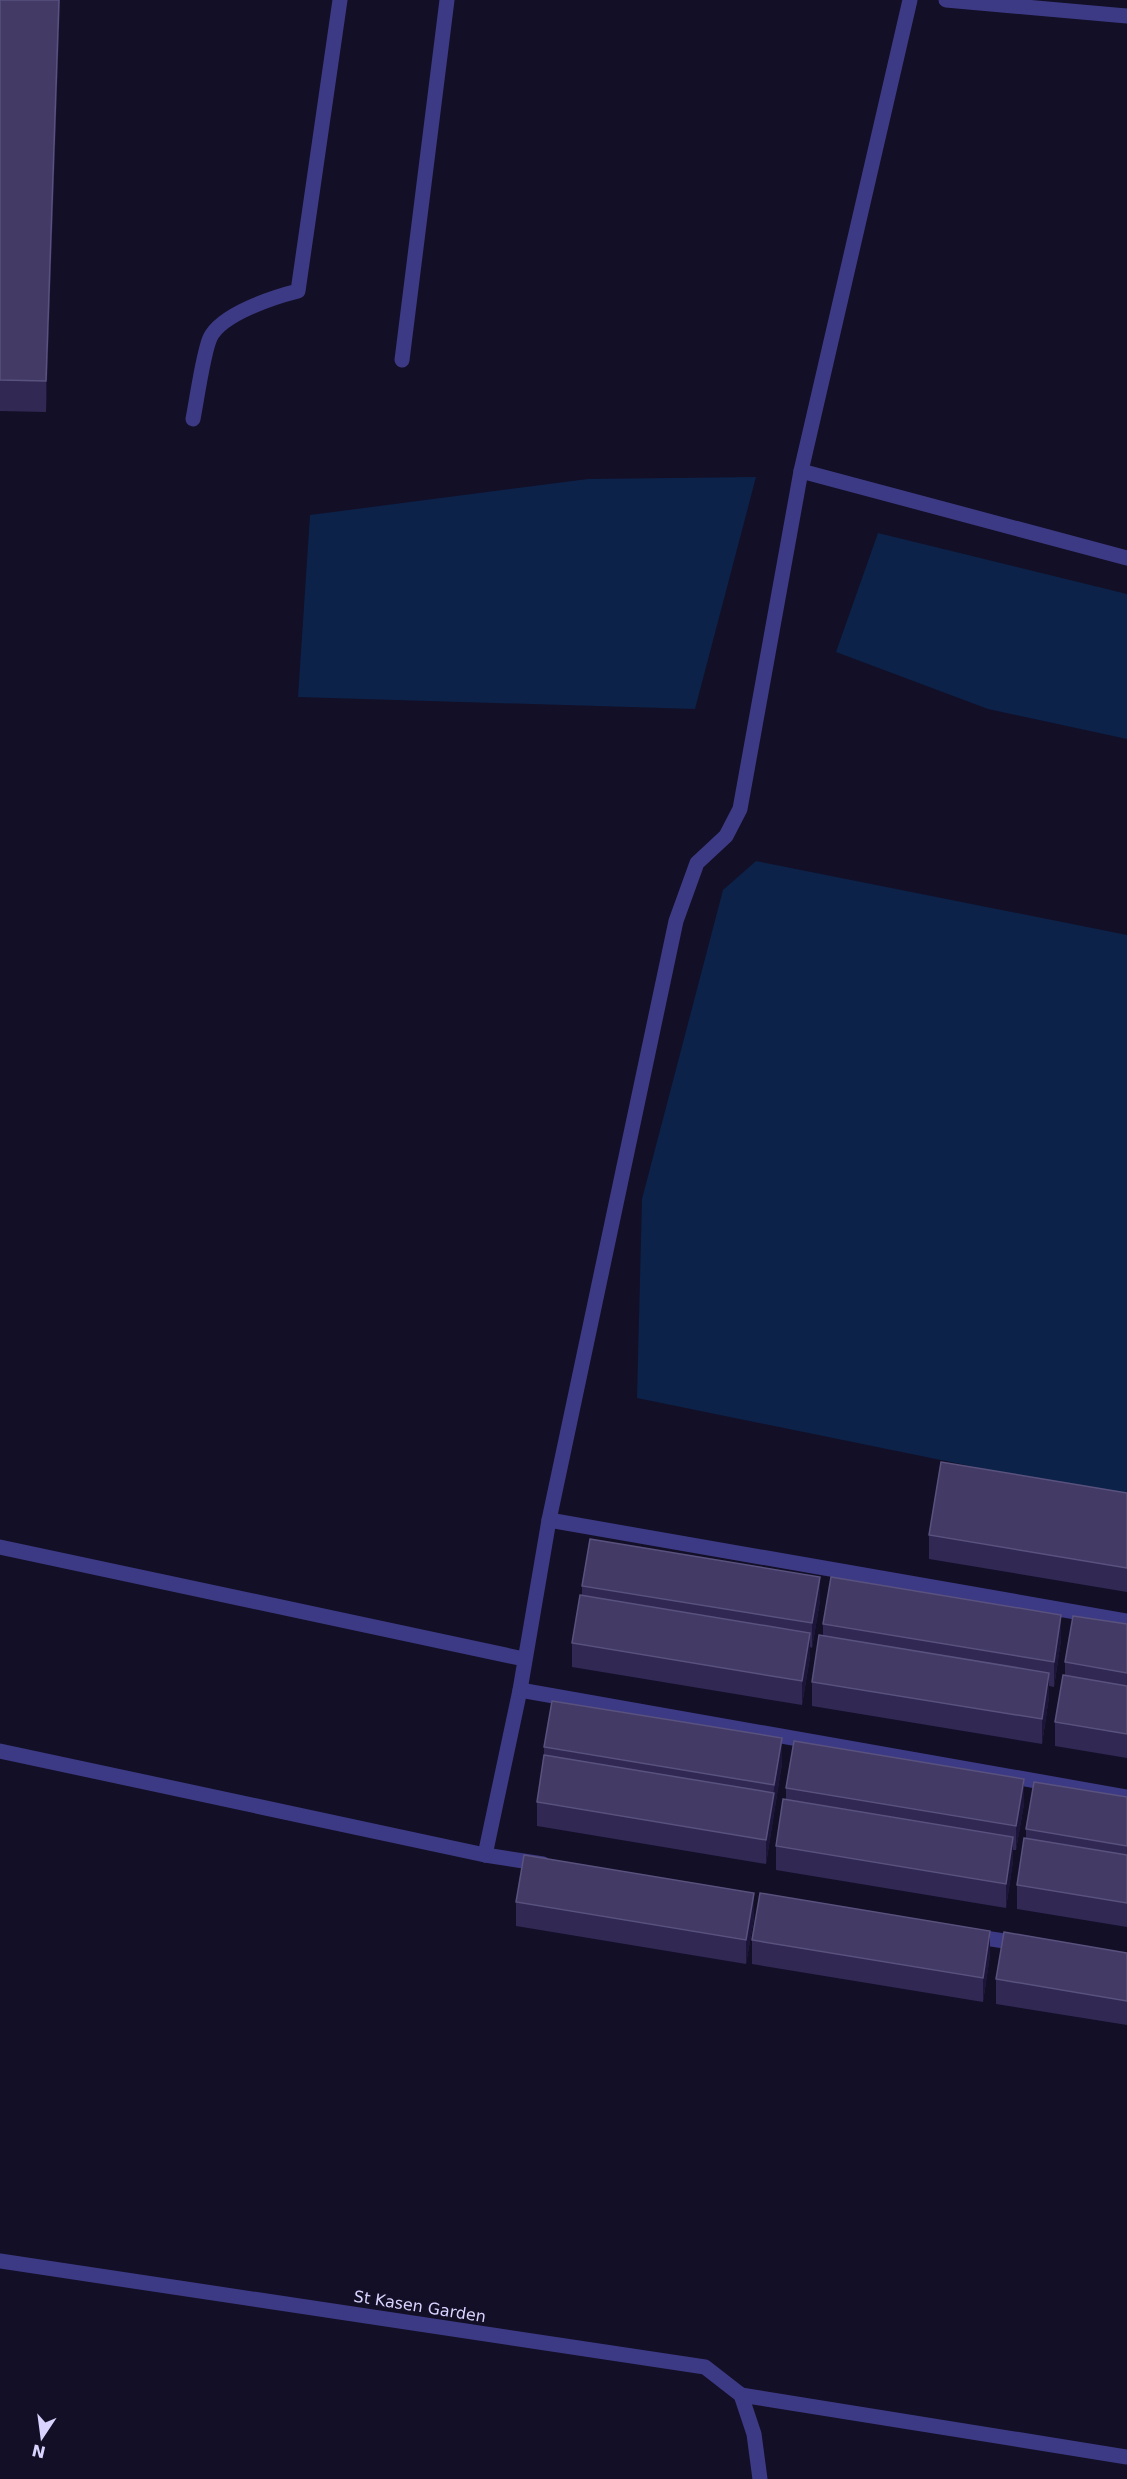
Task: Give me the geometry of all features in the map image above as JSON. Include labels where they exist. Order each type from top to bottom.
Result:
[{"type":"street","points":[[193,419],[211,337],[233,317],[270,298],[298,291],[340,0]]},
{"type":"street","points":[[402,360],[447,0]]},
{"type":"street","points":[[485,1855],[519,1690],[549,1520],[676,921],[697,862],[726,836],[740,809],[801,471],[910,0]]},
{"type":"street","points":[[946,0],[1127,16]]},
{"type":"street","points":[[801,471],[1127,558]]},
{"type":"street","points":[[549,1520],[1127,1621]]},
{"type":"street","points":[[0,1547],[524,1659]]},
{"type":"street","points":[[519,1690],[1127,1797]]},
{"type":"street","points":[[0,1750],[485,1855],[555,1866]]},
{"type":"street","points":[[952,1932],[1034,1946]]},
{"type":"street","name":"St Kasen Garden","points":[[0,2261],[705,2367],[741,2395]]},
{"type":"street","points":[[760,2479],[754,2434],[741,2395],[1127,2457]]},
{"type":"water","points":[[756,477],[695,709],[298,697],[310,515],[588,479]]},
{"type":"water","points":[[878,533],[1127,594],[1127,739],[988,709],[836,652]]},
{"type":"water","points":[[756,861],[1127,935],[1127,1498],[637,1398],[642,1199],[723,890]]},
{"type":"building","points":[[0,0],[59,0],[46,381],[0,380]]},
{"type":"building","points":[[941,1462],[1127,1493],[1127,1568],[929,1535]]},
{"type":"building","points":[[590,1539],[820,1577],[812,1623],[582,1586]]},
{"type":"building","points":[[831,1577],[1061,1615],[1054,1662],[823,1624]]},
{"type":"building","points":[[580,1595],[810,1633],[802,1681],[572,1643]]},
{"type":"building","points":[[1073,1616],[1127,1624],[1127,1673],[1065,1662]]},
{"type":"building","points":[[819,1635],[1049,1673],[1042,1719],[812,1682]]},
{"type":"building","points":[[1063,1675],[1127,1686],[1127,1734],[1055,1722]]},
{"type":"building","points":[[552,1701],[782,1738],[774,1785],[544,1747]]},
{"type":"building","points":[[794,1741],[1024,1779],[1016,1826],[786,1788]]},
{"type":"building","points":[[544,1755],[774,1793],[766,1840],[537,1802]]},
{"type":"building","points":[[1034,1782],[1127,1797],[1127,1846],[1026,1829]]},
{"type":"building","points":[[783,1799],[1013,1837],[1006,1884],[776,1846]]},
{"type":"building","points":[[1024,1838],[1127,1855],[1127,1903],[1017,1885]]},
{"type":"building","points":[[524,1855],[754,1893],[746,1940],[516,1902]]},
{"type":"building","points":[[760,1893],[990,1931],[983,1978],[752,1940]]},
{"type":"building","points":[[1004,1932],[1127,1953],[1127,2001],[996,1979]]}]
